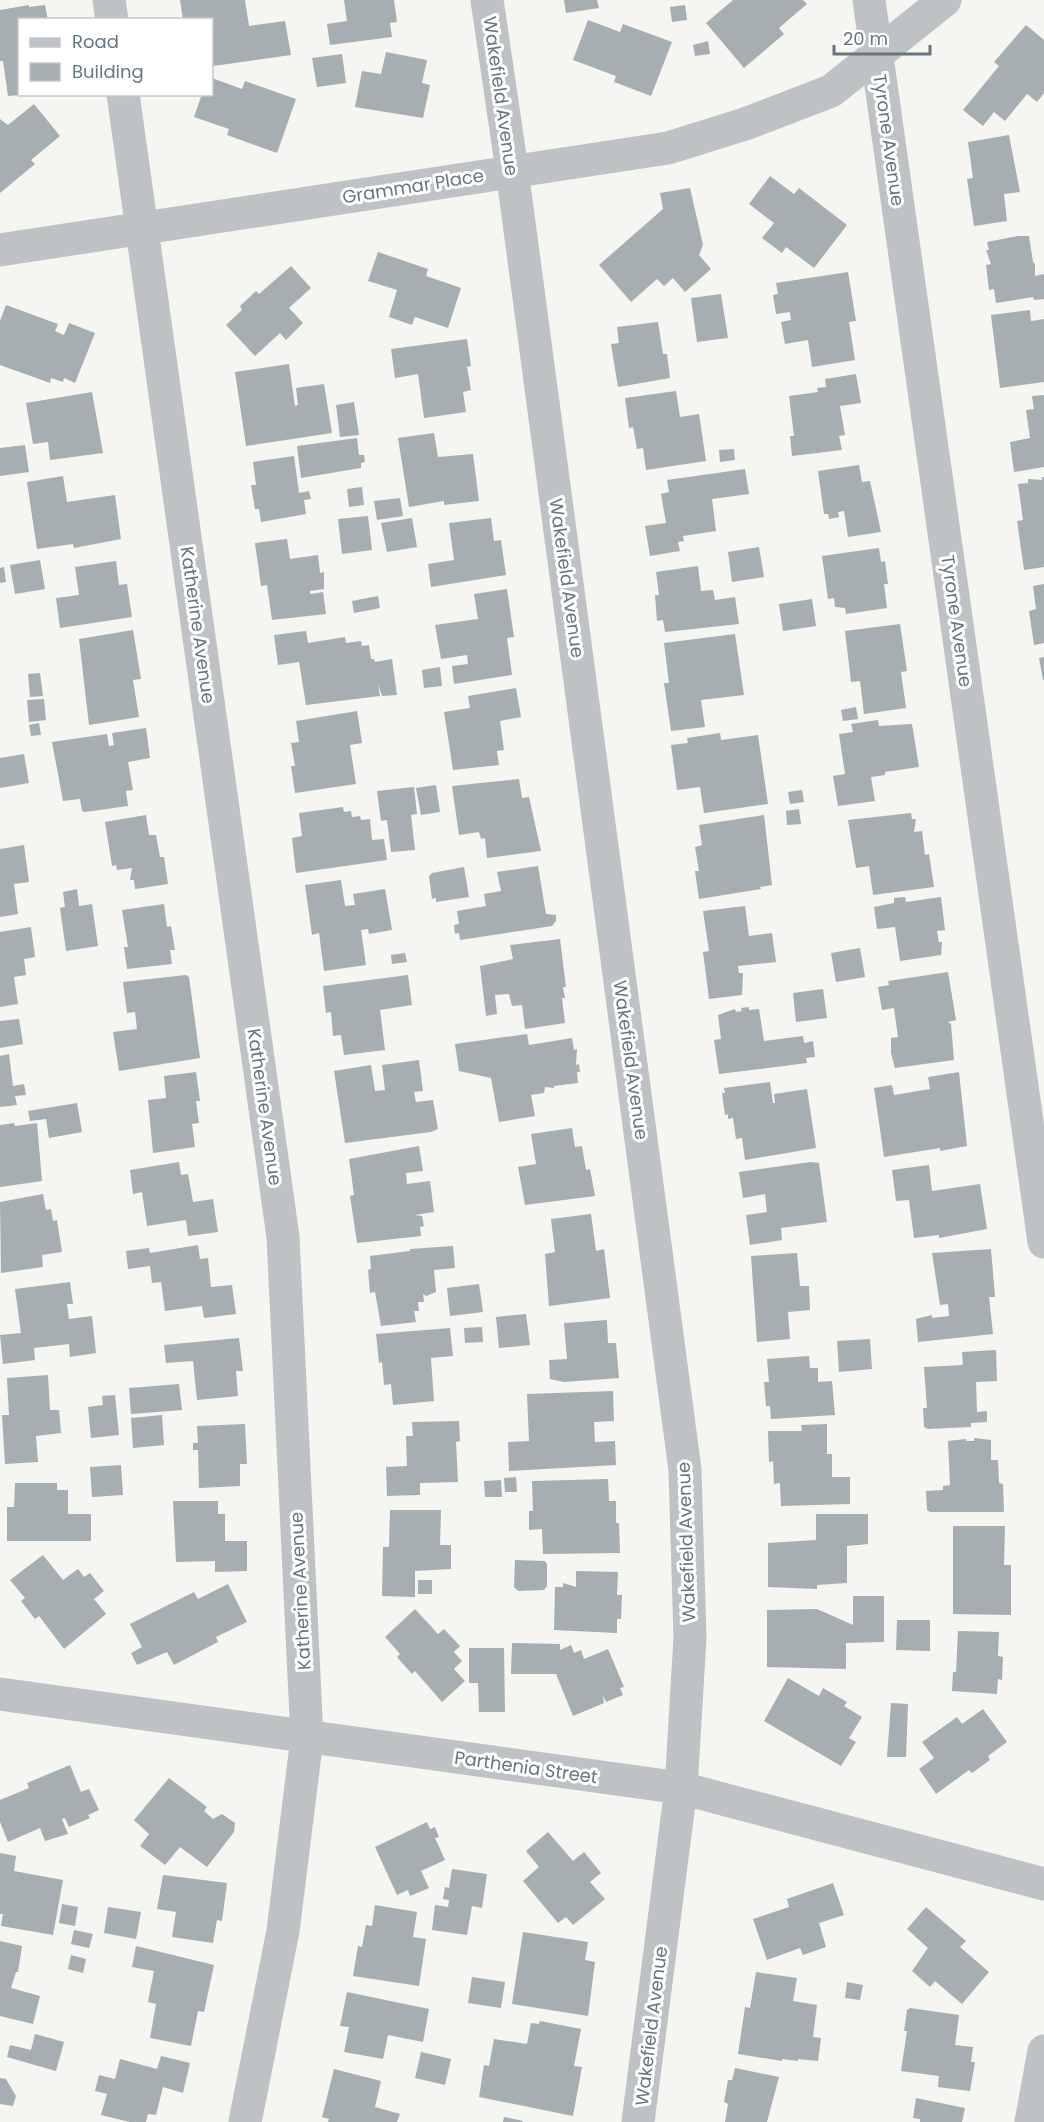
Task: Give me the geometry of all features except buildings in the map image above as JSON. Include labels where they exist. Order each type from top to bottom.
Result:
[{"type":"street","points":[[109,0],[112,18]]},
{"type":"street","name":"Wakefield Avenue","points":[[487,0],[512,170],[685,1470],[690,1638],[681,1788],[638,2122]]},
{"type":"street","name":"Tyrone Avenue","points":[[869,0],[1044,1242]]},
{"type":"street","name":"Grammar Place","points":[[0,250],[668,148],[745,124],[831,91],[945,0]]},
{"type":"street","name":"Katherine Avenue","points":[[123,96],[283,1237],[307,1738],[283,1931],[245,2122]]},
{"type":"street","name":"Parthenia Street","points":[[0,1694],[681,1788],[1044,1884]]},
{"type":"street","points":[[1031,2122],[1044,2050]]}]
